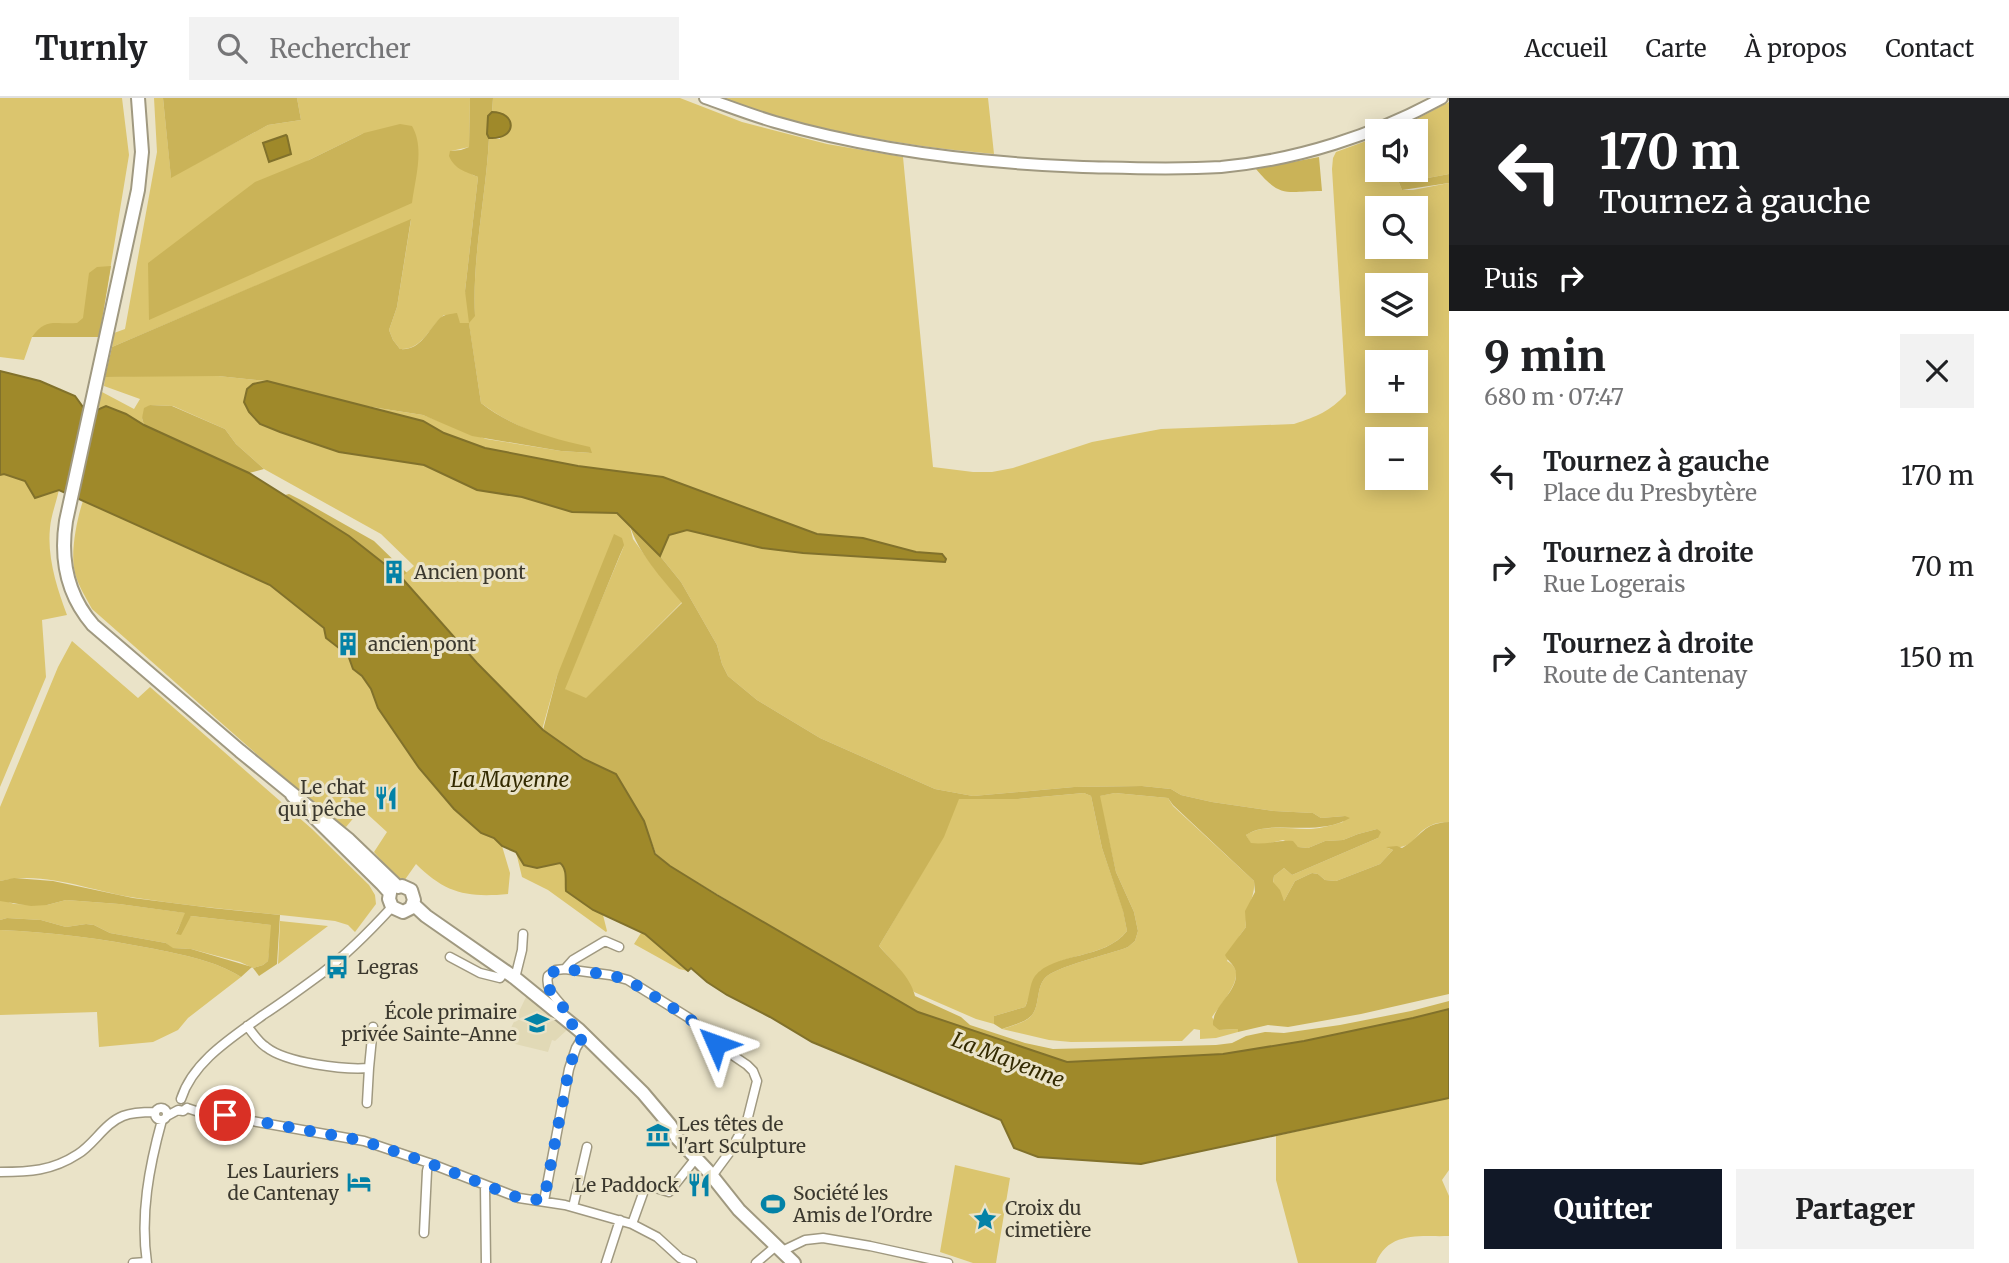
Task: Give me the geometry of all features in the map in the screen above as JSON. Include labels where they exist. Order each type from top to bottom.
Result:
[{"type":"main road","points":[[138,98],[142,152],[138,190],[69,505],[63,541],[69,583],[78,606],[93,625],[292,795],[349,840],[403,912],[411,908],[414,896],[411,890],[402,886],[393,896]]},
{"type":"main road","points":[[413,904],[426,916],[510,974],[584,1035],[643,1093],[670,1125],[677,1138],[712,1175],[739,1210],[794,1263]]},
{"type":"street","points":[[705,98],[775,122],[848,141],[932,155],[1045,165],[1183,169],[1223,167],[1325,147],[1391,123],[1442,98]]},
{"type":"street","points":[[180,1105],[184,1089],[203,1063],[230,1038],[323,972],[354,945],[393,896]]},
{"type":"street","points":[[450,957],[480,973],[500,978],[510,974],[522,950],[523,934]]},
{"type":"street","points":[[565,969],[573,960],[606,941],[619,947]]},
{"type":"street","points":[[562,1015],[563,1007],[546,983],[548,976],[556,970],[565,969],[610,975],[638,986],[689,1018],[716,1044],[753,1071],[757,1081],[747,1121],[729,1153],[712,1175]]},
{"type":"street","points":[[247,1026],[263,1046],[271,1051],[315,1064],[369,1068]]},
{"type":"street","points":[[368,1103],[373,1027]]},
{"type":"street","points":[[544,1200],[569,1069],[584,1035]]},
{"type":"street","points":[[0,1172],[37,1172],[60,1165],[79,1154],[121,1116],[137,1112],[162,1114],[180,1105],[196,1111],[364,1141],[519,1198],[544,1200],[632,1224],[657,1237],[680,1258],[692,1263]]},
{"type":"street","points":[[133,1263],[146,1262],[144,1248],[148,1181],[162,1114]]},
{"type":"street","points":[[573,1207],[587,1147]]},
{"type":"street","points":[[632,1224],[646,1185],[669,1192],[696,1158]]},
{"type":"street","points":[[424,1233],[429,1163]]},
{"type":"street","points":[[485,1185],[486,1263]]},
{"type":"street","points":[[606,1263],[620,1220]]},
{"type":"street","points":[[756,1263],[779,1249],[805,1240],[823,1238],[948,1263]]},
{"type":"shaded area","points":[[0,98],[122,98],[129,155],[99,337],[32,337],[24,360],[0,357]]},
{"type":"shaded area","points":[[154,98],[163,98],[171,177],[268,125],[301,120],[297,98],[470,98],[469,147],[451,151],[478,177],[465,291],[475,316],[477,249],[489,138],[500,139],[499,112],[492,112],[493,98],[680,98],[742,122],[827,144],[903,157],[933,467],[992,472],[1013,468],[1092,442],[1161,429],[1294,424],[1323,413],[1340,400],[1346,394],[1333,158],[1336,152],[1365,141],[1365,182],[1399,182],[1402,190],[1449,183],[1449,822],[1436,823],[1426,828],[1405,846],[1388,848],[1393,850],[1380,864],[1336,881],[1325,880],[1312,873],[1295,881],[1284,901],[1273,883],[1274,876],[1284,868],[1292,875],[1378,838],[1377,829],[1343,840],[1325,841],[1308,848],[1283,840],[1262,845],[1251,844],[1246,835],[1253,831],[1269,828],[1319,828],[1343,822],[1345,816],[1321,818],[1313,813],[1274,811],[1212,802],[1181,795],[1171,789],[1142,786],[1074,787],[973,796],[935,789],[820,738],[757,700],[728,676],[717,645],[681,582],[660,556],[669,534],[687,529],[762,548],[803,553],[944,562],[946,559],[942,554],[916,552],[863,538],[817,534],[663,477],[578,466],[485,448],[444,433],[423,421],[365,406],[423,415],[486,439],[591,453],[520,426],[481,403],[469,324],[460,323],[444,315],[420,342],[408,349],[400,349],[393,340],[389,330],[397,307],[411,220],[112,347],[114,333],[125,329],[157,152]],"holes":[[[364,133],[148,263],[309,160]]]},
{"type":"shaded area","points":[[163,98],[297,98],[301,120],[268,125],[171,178]]},
{"type":"shaded area","points":[[470,98],[493,98],[492,112],[488,116],[489,138],[477,249],[475,316],[469,323],[465,291],[478,177],[457,167],[449,156],[450,151],[469,147]]},
{"type":"shaded area","points":[[722,98],[988,98],[994,154],[925,146],[822,128]]},
{"type":"shaded area","points":[[1449,102],[1449,174],[1428,178],[1428,119],[1417,119]]},
{"type":"shaded area","points":[[400,124],[412,126],[418,144],[412,203],[149,320],[148,263],[255,182],[364,133]]},
{"type":"shaded area","points":[[1319,157],[1322,191],[1292,192],[1278,189],[1256,169]]},
{"type":"shaded area","points":[[1449,174],[1449,183],[1402,190],[1399,182],[1428,182],[1428,178]]},
{"type":"shaded area","points":[[411,219],[397,307],[389,330],[393,340],[400,349],[413,347],[440,318],[448,314],[457,313],[460,323],[469,323],[481,403],[519,426],[590,447],[592,453],[561,451],[472,436],[423,415],[365,406],[267,381],[218,376],[105,377],[112,347]]},
{"type":"shaded area","points":[[111,266],[99,337],[32,337],[47,324],[77,323],[83,318],[89,273],[97,267]]},
{"type":"shaded area","points":[[218,376],[267,381],[251,387],[244,402],[339,452],[424,465],[477,490],[617,513],[629,523],[633,539],[682,602],[586,699],[564,689],[624,546],[557,676],[542,730],[477,663],[401,577],[414,566],[381,534],[264,469],[236,444],[225,429],[173,406],[150,405],[142,418],[144,425],[106,406],[100,409],[97,400],[102,392],[134,409],[140,399],[104,386],[105,377]]},
{"type":"shaded area","points":[[150,405],[172,406],[225,429],[236,444],[264,469],[249,473],[144,425],[144,408]]},
{"type":"shaded area","points":[[0,475],[59,490],[49,539],[56,584],[67,615],[42,620],[46,677],[0,787]]},
{"type":"shaded area","points":[[289,494],[374,541],[407,573],[401,577],[349,536],[285,495]]},
{"type":"shaded area","points":[[83,501],[270,585],[324,628],[326,638],[348,655],[353,669],[371,689],[378,708],[419,768],[455,809],[481,833],[494,838],[502,846],[510,873],[508,894],[480,895],[457,891],[437,881],[416,864],[404,881],[395,876],[374,852],[387,832],[364,811],[356,815],[346,827],[335,823],[92,609],[81,589],[73,561],[75,534]]},
{"type":"shaded area","points":[[629,523],[681,582],[717,645],[728,676],[757,700],[820,738],[935,789],[973,796],[1074,787],[1142,786],[1171,789],[1181,795],[1212,802],[1274,811],[1313,813],[1321,818],[1350,818],[1323,827],[1256,830],[1246,835],[1251,843],[1293,841],[1298,847],[1308,848],[1325,841],[1343,840],[1377,829],[1381,832],[1378,838],[1292,875],[1284,868],[1274,876],[1273,882],[1284,901],[1295,881],[1312,873],[1325,880],[1336,881],[1380,864],[1393,850],[1386,847],[1402,848],[1433,825],[1449,822],[1449,994],[1361,1014],[1288,1027],[1268,1025],[1238,1032],[1238,1029],[1219,1030],[1213,1025],[1216,1012],[1235,981],[1235,968],[1225,955],[1246,927],[1245,911],[1255,892],[1254,881],[1168,798],[1115,793],[1100,796],[1116,872],[1134,912],[1138,931],[1135,941],[1128,947],[1050,974],[1042,982],[1032,1015],[1022,1022],[1002,1029],[994,1024],[994,1016],[1025,1007],[1033,979],[1044,968],[1106,947],[1127,931],[1102,848],[1091,796],[1084,793],[1018,799],[959,799],[944,837],[879,946],[905,976],[915,996],[961,1017],[970,1025],[1053,1049],[1216,1045],[1232,1043],[1246,1036],[1265,1032],[1284,1033],[1340,1025],[1449,1001],[1449,1009],[1304,1041],[1223,1054],[1067,1062],[918,1012],[882,993],[670,866],[656,854],[644,821],[616,774],[584,759],[543,730],[557,676],[614,534],[622,538],[624,545],[565,689],[586,698],[682,603],[644,555]]},
{"type":"shaded area","points":[[72,641],[138,698],[150,687],[312,829],[369,885],[375,895],[376,904],[355,932],[348,925],[335,921],[137,898],[52,880],[17,878],[0,881],[0,807],[58,667]]},
{"type":"shaded area","points":[[1084,793],[1091,796],[1102,848],[1123,910],[1127,931],[1121,938],[1105,947],[1061,961],[1040,971],[1025,1007],[994,1016],[994,1024],[914,992],[898,967],[879,946],[943,837],[958,799],[1018,799]]},
{"type":"shaded area","points":[[1115,793],[1168,798],[1173,806],[1254,881],[1246,927],[1227,961],[1235,968],[1235,980],[1227,997],[1212,1017],[1219,1030],[1238,1029],[1238,1032],[1200,1039],[1200,1030],[1194,1029],[1182,1041],[1071,1042],[1049,1040],[1002,1029],[1023,1022],[1032,1015],[1042,982],[1050,974],[1128,947],[1135,941],[1138,931],[1134,912],[1116,872],[1099,796]]},
{"type":"shaded area","points":[[516,852],[524,865],[537,868],[559,863],[565,872],[566,891],[603,915],[607,931],[548,890],[522,877]]},
{"type":"shaded area","points":[[14,878],[53,881],[133,898],[280,915],[277,964],[259,976],[253,968],[268,961],[271,925],[191,916],[181,935],[176,934],[185,913],[66,900],[31,906],[0,901],[0,881]]},
{"type":"shaded area","points":[[66,900],[186,913],[176,933],[191,916],[272,925],[268,961],[253,968],[191,949],[172,948],[166,943],[110,933],[94,925],[66,927],[41,920],[0,920],[0,901],[14,904],[47,905]]},
{"type":"shaded area","points":[[0,920],[41,920],[66,927],[94,925],[110,933],[166,943],[173,948],[191,949],[252,967],[241,977],[210,963],[155,949],[77,936],[0,930]]},
{"type":"shaded area","points":[[280,921],[328,926],[278,964]]},
{"type":"shaded area","points":[[0,930],[77,936],[155,949],[210,963],[241,977],[188,1018],[178,1030],[153,1042],[99,1047],[97,1012],[0,1015]]},
{"type":"shaded area","points":[[641,933],[688,971],[679,969],[634,944]]},
{"type":"shaded area","name":"École primaire privée Sainte-Anne","points":[[527,995],[568,1029],[555,1041],[552,1040],[548,1052],[507,1042]]},
{"type":"shaded area","points":[[1449,1098],[1449,1170],[1442,1180],[1449,1196],[1449,1236],[1406,1238],[1397,1241],[1381,1253],[1376,1263],[1298,1263],[1276,1180],[1276,1136]]},
{"type":"shaded area","points":[[955,1165],[1010,1178],[996,1263],[973,1263],[940,1252]]},
{"type":"water","points":[[492,112],[506,116],[510,121],[511,126],[505,135],[489,138],[488,116]]},
{"type":"water","points":[[286,135],[291,154],[269,162],[263,143]]},
{"type":"water","name":"La Mayenne","points":[[0,371],[40,381],[75,396],[83,407],[97,410],[106,406],[126,414],[144,425],[249,473],[349,536],[401,577],[477,663],[543,730],[584,759],[616,774],[644,821],[655,854],[717,895],[918,1012],[1067,1062],[1223,1054],[1304,1041],[1449,1009],[1449,1098],[1141,1164],[1038,1157],[1014,1148],[1001,1120],[812,1042],[727,995],[691,968],[688,971],[645,934],[593,910],[566,891],[565,872],[560,863],[537,868],[524,865],[516,852],[481,833],[454,809],[419,768],[378,708],[371,689],[353,669],[348,655],[326,638],[324,628],[270,585],[59,490],[35,498],[25,481],[0,475]]},
{"type":"water","points":[[267,381],[423,421],[444,433],[485,448],[578,466],[663,477],[817,534],[863,538],[916,552],[942,554],[946,559],[945,562],[803,553],[762,548],[687,530],[669,535],[660,556],[617,513],[572,512],[522,497],[477,490],[424,465],[339,452],[260,424],[244,402],[247,389],[253,384]]},
{"type":"place","name":"Ancien pont","points":[[394,572]]},
{"type":"place","name":"ancien pont","points":[[348,644]]},
{"type":"place","name":"Le chat qui pêche","points":[[386,798]]},
{"type":"place","name":"Legras","points":[[337,967]]},
{"type":"place","name":"École primaire privée Sainte-Anne","points":[[537,1023]]},
{"type":"place","name":"Les têtes de l'art Sculpture","points":[[658,1135]]},
{"type":"place","name":"Les Lauriers de Cantenay","points":[[359,1182]]},
{"type":"place","name":"Le Paddock","points":[[699,1185]]},
{"type":"place","name":"Société les Amis de l'Ordre","points":[[773,1204]]},
{"type":"place","name":"Croix du cimetière","points":[[985,1219]]},
{"type":"route","points":[[225,1115],[364,1141],[519,1198],[544,1200],[569,1069],[584,1035],[562,1015],[563,1007],[546,983],[548,976],[556,970],[565,969],[628,980],[689,1018],[716,1044]]}]
